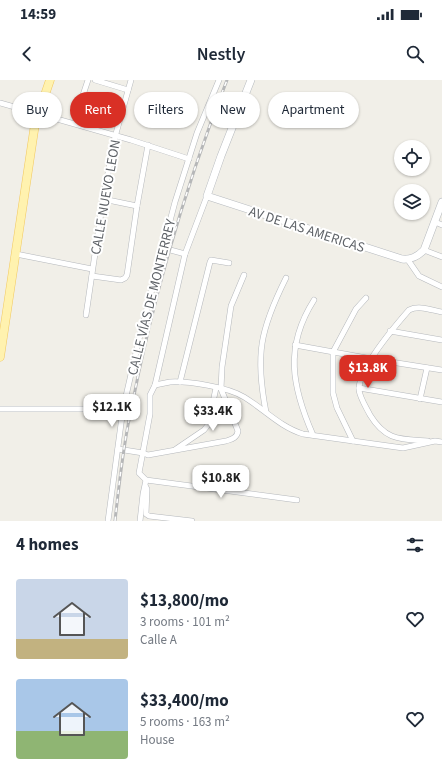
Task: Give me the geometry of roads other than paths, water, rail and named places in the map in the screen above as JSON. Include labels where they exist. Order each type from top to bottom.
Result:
[{"type":"main road","points":[[46,92],[50,80]]},
{"type":"main road","points":[[0,357],[34,128]]},
{"type":"street","points":[[84,92],[88,80]]},
{"type":"street","points":[[95,80],[128,90]]},
{"type":"street","name":"CALLE NUEVO LEON","points":[[86,314],[103,199],[115,137],[131,80]]},
{"type":"street","name":"CALLE VÍAS DE MONTERREY","points":[[108,521],[123,409],[140,335],[175,202],[197,133],[219,80]]},
{"type":"street","points":[[192,521],[149,516],[146,514],[146,483],[139,473],[150,414],[150,395],[155,385],[185,254],[251,80]]},
{"type":"street","points":[[0,103],[12,106]]},
{"type":"street","points":[[62,121],[148,145],[189,159]]},
{"type":"street","points":[[92,276],[121,280],[127,275],[148,145]]},
{"type":"street","name":"AV DE LAS AMERICAS","points":[[207,196],[408,260]]},
{"type":"street","points":[[103,199],[137,206]]},
{"type":"street","points":[[442,202],[439,224],[424,250],[420,255],[408,260],[419,276],[442,287]]},
{"type":"street","points":[[163,248],[185,254]]},
{"type":"street","points":[[424,250],[442,257]]},
{"type":"street","points":[[16,254],[92,270]]},
{"type":"street","points":[[180,382],[210,262],[211,260],[229,263]]},
{"type":"street","points":[[173,451],[204,430],[208,425],[218,388],[231,306],[244,275]]},
{"type":"street","points":[[266,412],[260,372],[262,338],[274,302],[286,278]]},
{"type":"street","points":[[353,441],[337,408],[333,393],[333,352],[356,309],[366,298]]},
{"type":"street","points":[[313,435],[302,408],[294,368],[295,345],[301,324],[314,300]]},
{"type":"street","points":[[442,312],[419,308],[409,310],[390,331],[372,359],[360,380],[359,388],[365,406],[374,420],[381,429],[392,437],[442,442]]},
{"type":"street","points":[[390,331],[442,340]]},
{"type":"street","points":[[295,345],[442,370]]},
{"type":"street","points":[[420,399],[427,368]]},
{"type":"street","points":[[155,385],[168,382],[180,382],[234,392],[244,396],[292,431],[403,448],[435,441]]},
{"type":"street","points":[[118,449],[143,452],[148,455],[226,442],[234,438],[238,431],[218,388]]},
{"type":"street","points":[[359,388],[442,402]]},
{"type":"street","points":[[0,409],[123,409]]},
{"type":"street","points":[[146,483],[297,500]]},
{"type":"street","points":[[140,521],[143,494],[146,483]]},
{"type":"railway","points":[[115,521],[126,438],[149,326],[184,202],[197,161],[227,80]]}]
